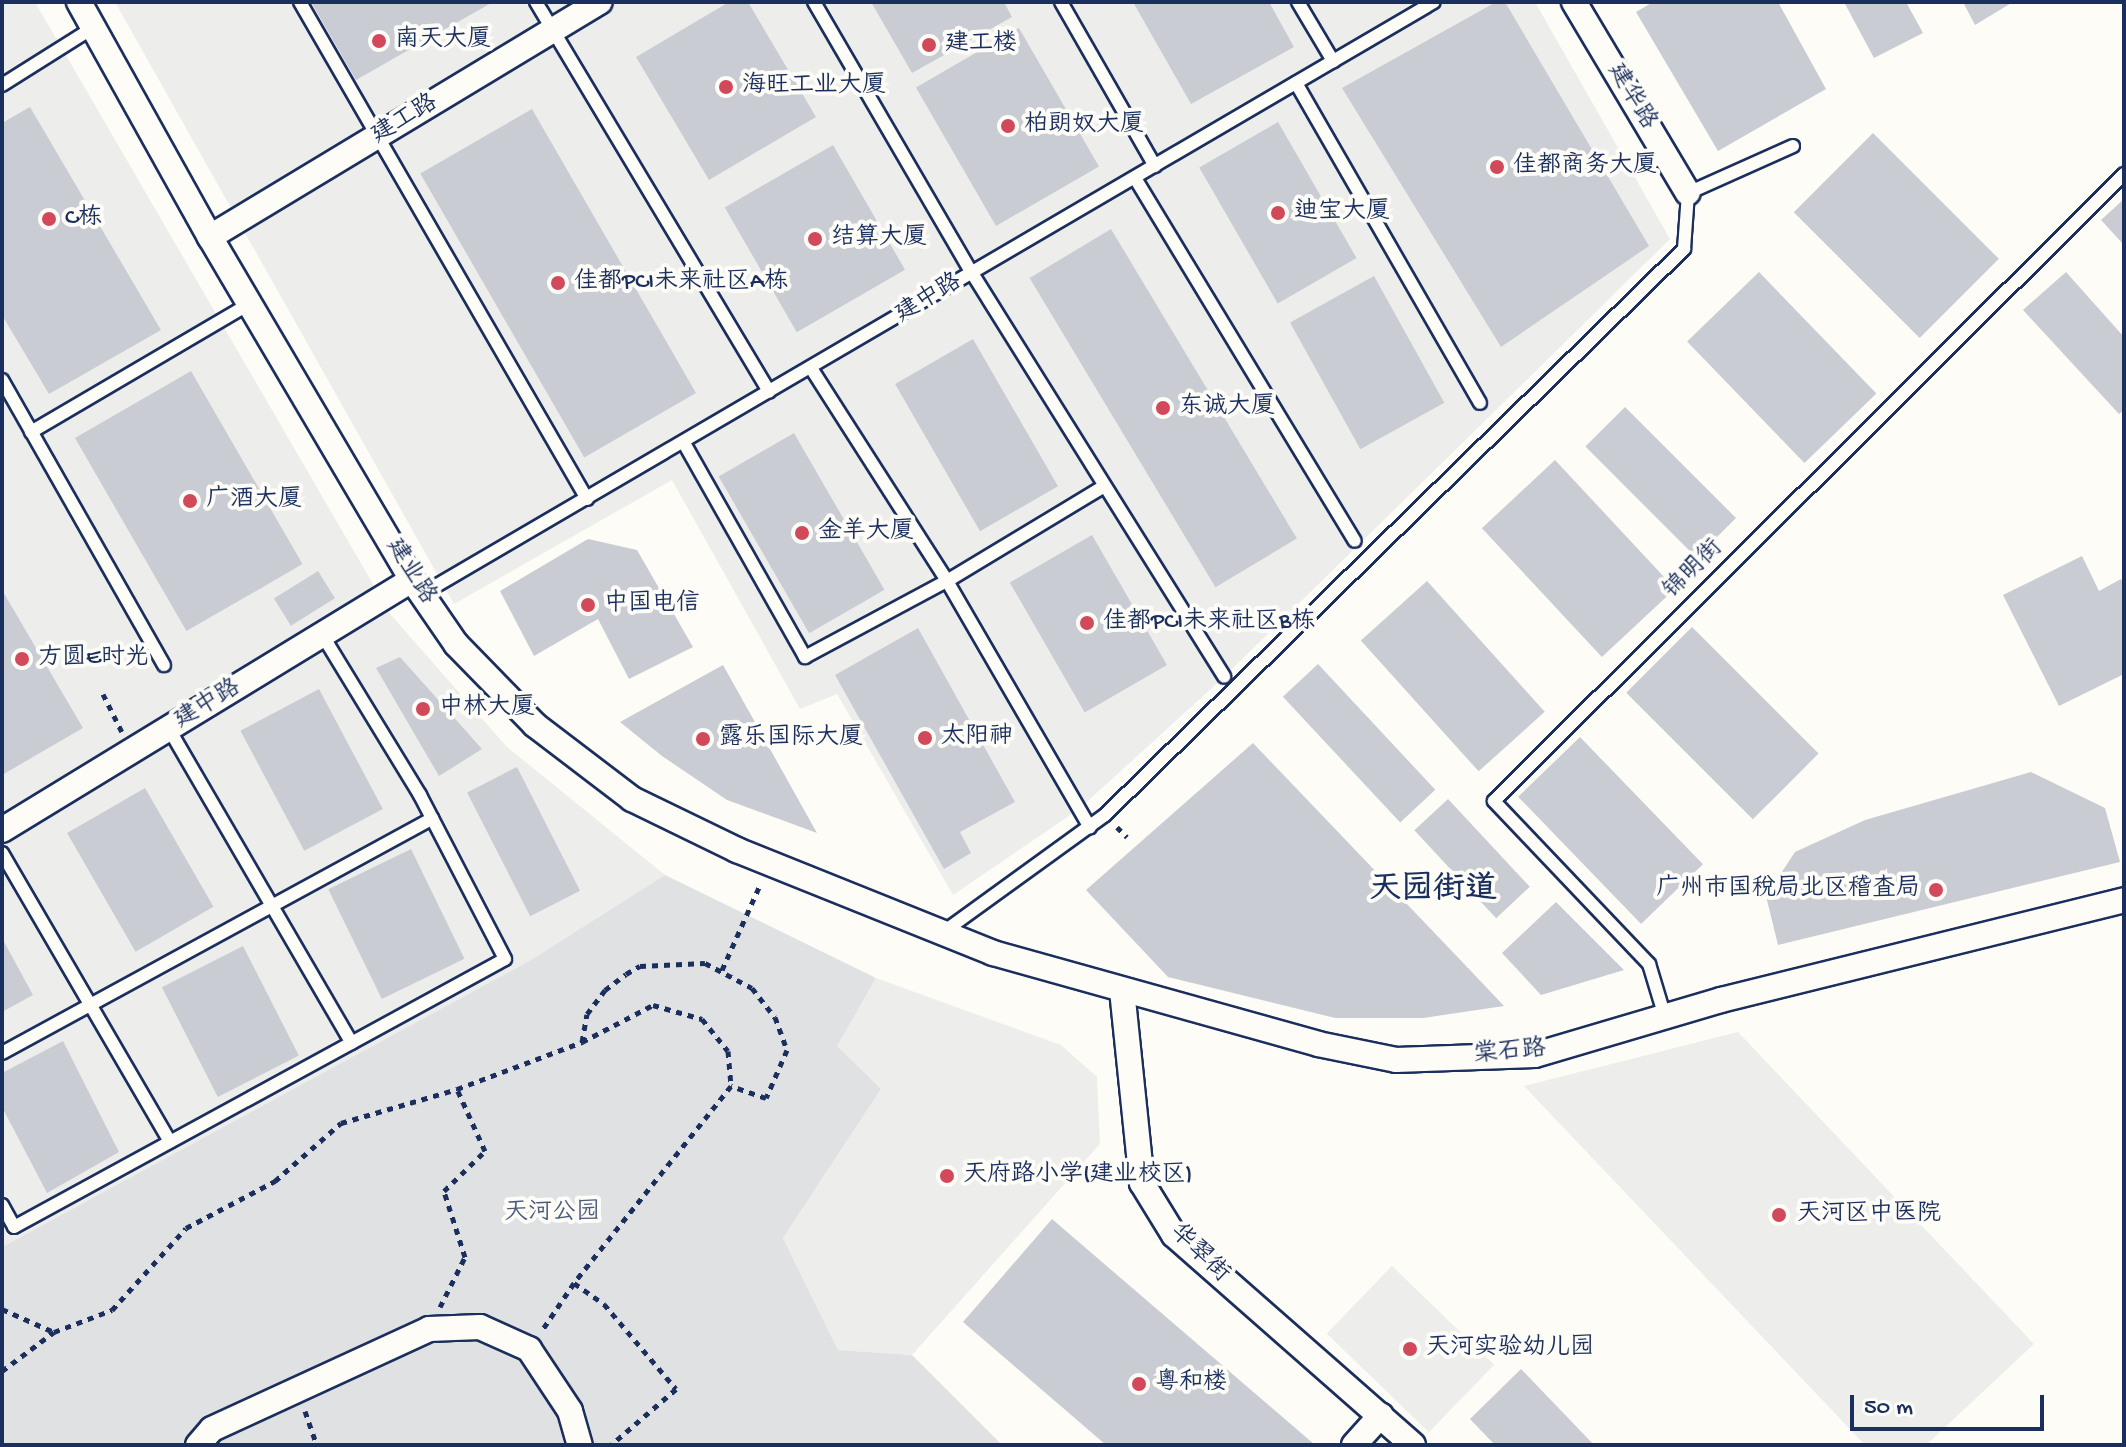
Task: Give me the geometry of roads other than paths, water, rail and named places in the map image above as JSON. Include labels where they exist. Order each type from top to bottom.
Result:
[{"type":"street","name":"建业路","points":[[79,2],[249,304],[417,587],[456,644],[535,725],[632,799],[770,864],[942,933]]},
{"type":"street","name":"建工路","points":[[210,237],[600,2]]},
{"type":"street","name":"建华路","points":[[1574,2],[1688,193]]},
{"type":"street","name":"建中路","points":[[2,830],[323,636],[417,587]]},
{"type":"street","name":"棠石路","points":[[942,933],[993,953],[1122,990],[1318,1044],[1396,1060],[1535,1055],[1665,1017],[2124,900]]},
{"type":"street","name":"华翠街","points":[[1122,990],[1142,1183],[1174,1235],[1413,1445]]},
{"type":"street","points":[[198,1445],[212,1429],[429,1329],[480,1327],[529,1349],[570,1411],[580,1445]]},
{"type":"street","points":[[1354,1445],[1381,1415]]},
{"type":"lane","points":[[300,2],[587,499]]},
{"type":"lane","points":[[536,2],[769,392]]},
{"type":"lane","points":[[814,2],[972,273],[1224,677]]},
{"type":"lane","points":[[1061,2],[1155,166]]},
{"type":"lane","points":[[1298,2],[1333,61]]},
{"type":"lane","name":"建中路","points":[[417,587],[587,499],[1434,2]]},
{"type":"lane","points":[[2,85],[94,27]]},
{"type":"lane","points":[[1296,83],[1480,403]]},
{"type":"lane","points":[[942,933],[1090,828],[1684,249],[1688,193],[1793,146]]},
{"type":"lane","name":"锦明街","points":[[1665,1017],[1649,964],[1494,801],[2124,174]]},
{"type":"lane","points":[[1135,178],[1355,541]]},
{"type":"lane","points":[[31,432],[249,304]]},
{"type":"lane","points":[[811,368],[947,581],[1090,828]]},
{"type":"lane","points":[[2,380],[164,665]]},
{"type":"lane","points":[[684,443],[805,657],[947,581],[1103,487]]},
{"type":"lane","points":[[2,1205],[14,1227],[505,959],[432,819],[323,636]]},
{"type":"lane","points":[[169,729],[352,1043]]},
{"type":"lane","points":[[2,1053],[432,819]]},
{"type":"lane","points":[[2,853],[170,1142]]},
{"type":"place","name":"南天大厦","points":[[379,41]]},
{"type":"place","name":"建工楼","points":[[929,45]]},
{"type":"place","name":"海旺工业大厦","points":[[726,87]]},
{"type":"place","name":"柏朗奴大厦","points":[[1008,126]]},
{"type":"place","name":"佳都商务大厦","points":[[1497,167]]},
{"type":"place","name":"迪宝大厦","points":[[1278,213]]},
{"type":"place","name":"C栋","points":[[49,219]]},
{"type":"place","name":"结算大厦","points":[[815,239]]},
{"type":"place","name":"佳都PCI未来社区A栋","points":[[558,283]]},
{"type":"place","name":"东诚大厦","points":[[1163,408]]},
{"type":"place","name":"广酒大厦","points":[[190,501]]},
{"type":"place","name":"金羊大厦","points":[[802,533]]},
{"type":"place","name":"中国电信","points":[[588,605]]},
{"type":"place","name":"佳都PCI未来社区B栋","points":[[1087,623]]},
{"type":"place","name":"方圆E时光","points":[[22,659]]},
{"type":"place","name":"中林大厦","points":[[423,709]]},
{"type":"place","name":"太阳神","points":[[925,738]]},
{"type":"place","name":"露乐国际大厦","points":[[703,739]]},
{"type":"place","name":"广州市国税局北区稽查局","points":[[1936,890]]},
{"type":"place","name":"天府路小学(建业校区)","points":[[947,1176]]},
{"type":"place","name":"天河区中医院","points":[[1779,1215]]},
{"type":"place","name":"天河实验幼儿园","points":[[1410,1349]]},
{"type":"place","name":"粤和楼","points":[[1139,1384]]},
{"type":"district","name":"天园街道","points":[[1433,891]]},
{"type":"park label","name":"天河公园","points":[[552,1214]]}]
